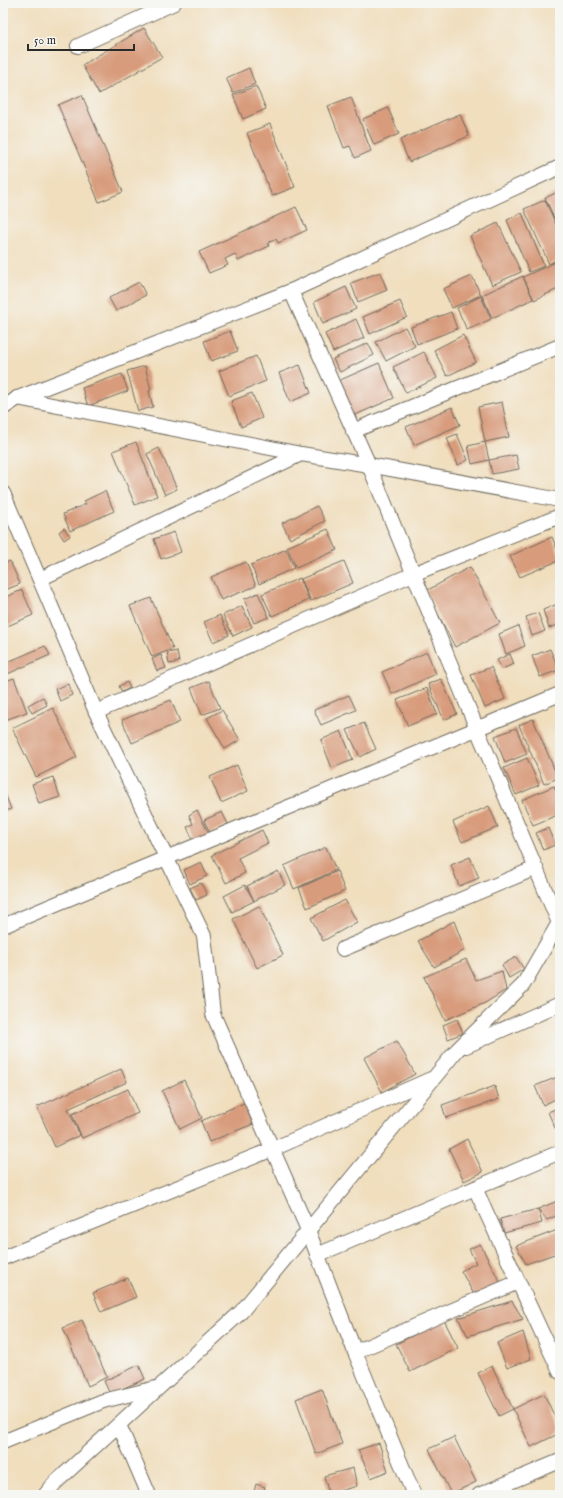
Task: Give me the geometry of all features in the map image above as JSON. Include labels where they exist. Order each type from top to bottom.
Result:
[{"type":"street","points":[[78,46],[174,3]]},
{"type":"street","points":[[3,408],[18,398],[290,291],[560,167]]},
{"type":"street","points":[[45,1495],[56,1483],[241,1312],[457,1050],[523,985],[560,922],[477,729],[370,465],[353,431],[290,291]]},
{"type":"street","points":[[353,431],[560,346]]},
{"type":"street","points":[[3,399],[18,398],[301,454],[370,465],[560,500]]},
{"type":"street","points":[[40,579],[301,454]]},
{"type":"street","points":[[3,493],[96,712],[204,936],[213,1014],[308,1230],[355,1352],[414,1495]]},
{"type":"street","points":[[96,712],[413,574],[560,516]]},
{"type":"street","points":[[3,926],[560,694]]},
{"type":"street","points":[[343,949],[536,868]]},
{"type":"street","points":[[457,1050],[560,1004]]},
{"type":"street","points":[[3,1258],[273,1149],[433,1078]]},
{"type":"street","points":[[317,1255],[560,1152]]},
{"type":"street","points":[[475,1188],[560,1372]]},
{"type":"street","points":[[355,1352],[518,1282]]},
{"type":"street","points":[[3,1442],[103,1401],[159,1388]]},
{"type":"street","points":[[119,1425],[149,1495]]},
{"type":"street","points":[[479,1495],[560,1461]]},
{"type":"building","points":[[144,28],[162,57],[99,94],[82,65]]},
{"type":"building","points":[[249,68],[255,84],[233,93],[226,78]]},
{"type":"building","points":[[256,86],[266,109],[243,119],[233,95]]},
{"type":"building","points":[[82,95],[123,192],[99,202],[58,105]]},
{"type":"building","points":[[351,97],[371,151],[355,158],[350,146],[344,148],[328,106]]},
{"type":"building","points":[[388,108],[399,134],[374,145],[363,119]]},
{"type":"building","points":[[460,114],[469,136],[409,162],[400,140]]},
{"type":"building","points":[[270,124],[295,187],[272,196],[247,133]]},
{"type":"building","points":[[560,191],[560,231],[545,198]]},
{"type":"building","points":[[545,200],[560,233],[560,259],[549,264],[524,209]]},
{"type":"building","points":[[296,207],[307,230],[278,243],[276,239],[268,243],[269,246],[238,261],[235,254],[225,259],[228,265],[209,273],[199,252]]},
{"type":"building","points":[[522,213],[544,266],[529,272],[507,220]]},
{"type":"building","points":[[498,223],[521,272],[492,285],[470,236]]},
{"type":"building","points":[[560,260],[560,288],[534,300],[523,277]]},
{"type":"building","points":[[380,272],[387,290],[358,302],[351,283]]},
{"type":"building","points":[[472,276],[481,295],[452,308],[443,289]]},
{"type":"building","points":[[523,276],[533,299],[492,318],[482,295]]},
{"type":"building","points":[[139,282],[146,295],[116,311],[109,298]]},
{"type":"building","points":[[346,287],[356,309],[323,324],[314,302]]},
{"type":"building","points":[[481,296],[491,319],[467,330],[457,308]]},
{"type":"building","points":[[400,301],[407,317],[370,334],[363,317]]},
{"type":"building","points":[[451,312],[457,329],[417,344],[411,327]]},
{"type":"building","points":[[356,319],[364,338],[333,352],[325,334]]},
{"type":"building","points":[[405,327],[415,346],[386,361],[376,342]]},
{"type":"building","points":[[230,331],[238,351],[211,361],[204,341]]},
{"type":"building","points":[[463,335],[476,362],[447,376],[434,350]]},
{"type":"building","points":[[368,343],[374,355],[340,372],[333,359]]},
{"type":"building","points":[[424,352],[437,378],[406,393],[393,367]]},
{"type":"building","points":[[256,356],[266,381],[229,396],[219,371]]},
{"type":"building","points":[[379,363],[394,398],[353,416],[338,381]]},
{"type":"building","points":[[300,365],[311,393],[290,402],[279,373]]},
{"type":"building","points":[[145,366],[151,390],[149,391],[153,407],[138,411],[127,371]]},
{"type":"building","points":[[122,374],[128,391],[88,406],[82,388]]},
{"type":"building","points":[[252,393],[262,418],[241,427],[231,401]]},
{"type":"building","points":[[502,402],[509,437],[485,442],[478,407]]},
{"type":"building","points":[[452,407],[460,425],[414,445],[406,427]]},
{"type":"building","points":[[457,434],[468,460],[458,465],[447,438]]},
{"type":"building","points":[[136,442],[157,496],[135,505],[113,451]]},
{"type":"building","points":[[485,442],[489,460],[472,464],[468,446]]},
{"type":"building","points":[[159,448],[177,489],[165,495],[147,454]]},
{"type":"building","points":[[516,455],[519,469],[492,474],[489,460]]},
{"type":"building","points":[[105,491],[114,511],[70,531],[63,514],[86,504],[84,501]]},
{"type":"building","points":[[317,506],[325,521],[290,539],[282,523]]},
{"type":"building","points":[[64,528],[70,536],[64,540],[59,532]]},
{"type":"building","points":[[328,529],[337,550],[296,568],[287,547]]},
{"type":"building","points":[[174,532],[181,552],[161,559],[154,539]]},
{"type":"building","points":[[552,537],[560,556],[560,560],[520,577],[510,556]]},
{"type":"building","points":[[286,549],[294,568],[259,584],[251,565]]},
{"type":"building","points":[[10,561],[20,584],[3,591],[3,564]]},
{"type":"building","points":[[344,561],[353,583],[311,601],[301,579]]},
{"type":"building","points":[[246,562],[256,586],[221,600],[211,577]]},
{"type":"building","points":[[470,567],[500,623],[455,647],[426,591]]},
{"type":"building","points":[[300,578],[309,600],[272,616],[262,594]]},
{"type":"building","points":[[22,590],[33,615],[3,628],[3,598]]},
{"type":"building","points":[[258,593],[269,617],[254,623],[244,599]]},
{"type":"building","points":[[151,598],[173,649],[152,657],[130,606]]},
{"type":"building","points":[[560,603],[560,624],[549,628],[543,610]]},
{"type":"building","points":[[242,606],[252,627],[233,636],[223,615]]},
{"type":"building","points":[[538,613],[545,631],[532,636],[526,617]]},
{"type":"building","points":[[220,615],[229,635],[213,642],[204,622]]},
{"type":"building","points":[[518,626],[525,646],[506,654],[499,634]]},
{"type":"building","points":[[45,646],[50,655],[3,676],[3,664]]},
{"type":"building","points":[[550,649],[559,670],[540,677],[532,656]]},
{"type":"building","points":[[177,651],[179,662],[169,664],[167,653]]},
{"type":"building","points":[[427,652],[436,674],[392,694],[382,672]]},
{"type":"building","points":[[510,654],[514,664],[502,669],[497,660]]},
{"type":"building","points":[[161,655],[166,668],[157,671],[152,659]]},
{"type":"building","points":[[491,667],[505,699],[485,708],[471,675]]},
{"type":"building","points":[[14,678],[27,712],[5,720],[3,715],[3,682]]},
{"type":"building","points":[[441,679],[457,714],[444,720],[428,684]]},
{"type":"building","points":[[209,681],[220,708],[202,715],[191,688]]},
{"type":"building","points":[[127,682],[130,688],[122,692],[119,686]]},
{"type":"building","points":[[68,684],[72,695],[60,701],[55,689]]},
{"type":"building","points":[[427,688],[437,714],[408,726],[397,700]]},
{"type":"building","points":[[349,695],[356,710],[321,725],[314,710]]},
{"type":"building","points":[[43,697],[47,705],[32,713],[28,705]]},
{"type":"building","points":[[171,700],[180,722],[132,743],[122,720]]},
{"type":"building","points":[[53,708],[77,757],[36,777],[12,728]]},
{"type":"building","points":[[222,710],[240,740],[225,749],[207,718]]},
{"type":"building","points":[[533,719],[558,778],[544,784],[519,725]]},
{"type":"building","points":[[364,723],[376,749],[360,757],[347,730]]},
{"type":"building","points":[[516,728],[527,754],[505,763],[495,736]]},
{"type":"building","points":[[341,731],[353,760],[332,768],[321,740]]},
{"type":"building","points":[[527,758],[539,785],[516,795],[504,768]]},
{"type":"building","points":[[237,765],[248,791],[221,803],[210,777]]},
{"type":"building","points":[[53,777],[60,797],[39,804],[32,784]]},
{"type":"building","points":[[554,786],[560,799],[560,814],[533,825],[522,800]]},
{"type":"building","points":[[3,789],[11,809],[3,812]]},
{"type":"building","points":[[489,806],[498,827],[462,842],[453,822]]},
{"type":"building","points":[[197,810],[209,834],[194,842],[187,827],[193,824],[189,815]]},
{"type":"building","points":[[222,812],[228,824],[210,833],[204,820]]},
{"type":"building","points":[[548,828],[555,845],[543,850],[536,833]]},
{"type":"building","points":[[262,830],[268,843],[238,858],[245,873],[226,883],[212,855]]},
{"type":"building","points":[[326,847],[336,870],[294,889],[284,866]]},
{"type":"building","points":[[470,857],[479,878],[459,886],[451,865]]},
{"type":"building","points":[[201,862],[207,876],[190,884],[184,870]]},
{"type":"building","points":[[278,871],[285,885],[254,901],[247,886]]},
{"type":"building","points":[[337,871],[345,891],[307,908],[299,888]]},
{"type":"building","points":[[201,883],[207,895],[196,900],[190,888]]},
{"type":"building","points":[[245,885],[254,901],[232,912],[224,896]]},
{"type":"building","points":[[345,900],[357,922],[323,941],[311,918]]},
{"type":"building","points":[[259,906],[283,955],[257,968],[233,919]]},
{"type":"building","points":[[454,921],[465,950],[434,967],[418,941]]},
{"type":"building","points":[[516,957],[524,969],[509,978],[502,965]]},
{"type":"building","points":[[466,959],[476,980],[502,971],[506,990],[485,1003],[445,1020],[424,977]]},
{"type":"building","points":[[457,1019],[463,1033],[448,1039],[443,1025]]},
{"type":"building","points":[[397,1041],[415,1074],[382,1092],[364,1058]]},
{"type":"building","points":[[121,1069],[127,1082],[68,1109],[80,1135],[55,1147],[37,1107]]},
{"type":"building","points":[[560,1076],[560,1097],[543,1105],[535,1086]]},
{"type":"building","points":[[184,1080],[202,1118],[180,1129],[162,1091]]},
{"type":"building","points":[[495,1086],[499,1099],[446,1118],[442,1105]]},
{"type":"building","points":[[128,1089],[138,1113],[82,1138],[72,1114]]},
{"type":"building","points":[[244,1103],[253,1124],[209,1142],[201,1121]]},
{"type":"building","points":[[560,1107],[560,1126],[555,1128],[548,1112]]},
{"type":"building","points":[[467,1139],[483,1172],[464,1181],[449,1149]]},
{"type":"building","points":[[560,1200],[560,1214],[547,1220],[538,1209]]},
{"type":"building","points":[[538,1209],[542,1223],[504,1233],[500,1219]]},
{"type":"building","points":[[560,1229],[560,1252],[526,1264],[516,1246]]},
{"type":"building","points":[[480,1244],[501,1284],[476,1298],[461,1271],[476,1263],[469,1249]]},
{"type":"building","points":[[128,1278],[136,1297],[101,1312],[93,1293]]},
{"type":"building","points":[[512,1301],[523,1319],[468,1336],[458,1318]]},
{"type":"building","points":[[82,1320],[107,1377],[88,1386],[63,1328]]},
{"type":"building","points":[[444,1320],[458,1348],[410,1372],[396,1344]]},
{"type":"building","points":[[523,1332],[531,1359],[507,1368],[497,1343]]},
{"type":"building","points":[[139,1365],[145,1379],[110,1394],[104,1381]]},
{"type":"building","points":[[492,1366],[513,1409],[499,1416],[478,1373]]},
{"type":"building","points":[[322,1389],[342,1444],[316,1454],[296,1399]]},
{"type":"building","points":[[544,1394],[560,1428],[560,1433],[531,1447],[513,1409]]},
{"type":"building","points":[[454,1437],[476,1482],[451,1494],[429,1449]]},
{"type":"building","points":[[379,1443],[388,1471],[371,1478],[358,1450]]},
{"type":"building","points":[[353,1468],[357,1486],[329,1494],[324,1476]]},
{"type":"building","points":[[256,1484],[265,1487],[262,1495],[254,1492]]}]
